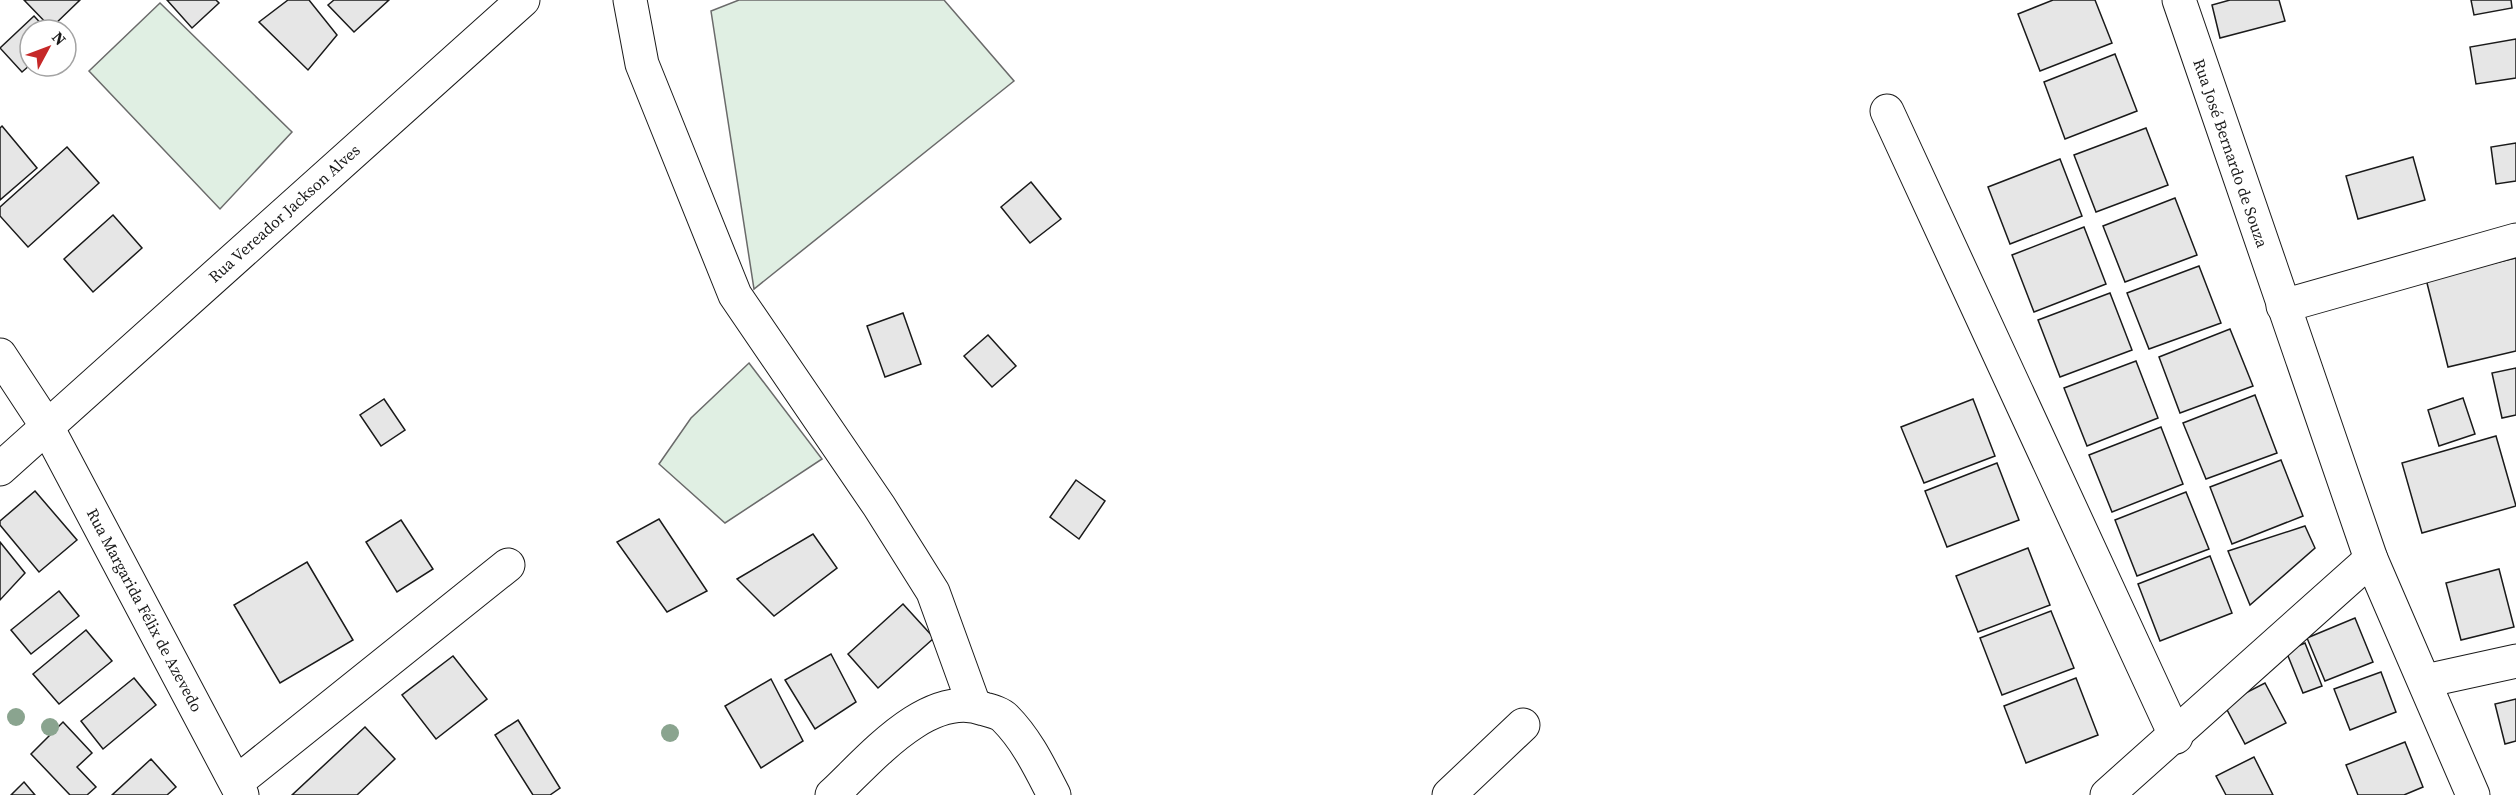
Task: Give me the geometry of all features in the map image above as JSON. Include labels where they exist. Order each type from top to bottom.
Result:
[{"type":"street","name":"Rua Vereador Jackson Alves","points":[[0,469],[46,425],[523,0]]},
{"type":"street","points":[[630,0],[642,64],[735,296],[879,506],[933,592],[974,705]]},
{"type":"street","name":"Rua José Bernardo de Souza","points":[[2179,0],[2371,559],[2473,795]]},
{"type":"street","points":[[1887,111],[2176,737]]},
{"type":"street","points":[[2283,306],[2516,240]]},
{"type":"street","name":"Rua Margarida Félix de Azevedo","points":[[0,355],[46,425],[239,789]]},
{"type":"street","points":[[2108,795],[2176,737],[2371,559]]},
{"type":"street","points":[[239,789],[508,565]]},
{"type":"street","points":[[2425,681],[2516,661]]},
{"type":"street","points":[[832,795],[907,726],[939,709],[974,705],[1003,716],[1028,744],[1054,795]]},
{"type":"street","points":[[1449,795],[1523,724]]},
{"type":"green space","points":[[739,0],[944,0],[1014,81],[754,289],[711,11]]},
{"type":"green space","points":[[160,3],[292,132],[220,209],[89,71]]},
{"type":"green space","points":[[749,363],[822,459],[725,523],[659,464],[691,418]]},
{"type":"building","points":[[24,0],[80,0],[61,18],[41,18]]},
{"type":"building","points":[[167,0],[216,0],[219,3],[192,28]]},
{"type":"building","points":[[288,0],[309,0],[337,35],[308,70],[259,22]]},
{"type":"building","points":[[334,0],[389,0],[354,32],[328,5]]},
{"type":"building","points":[[2053,0],[2095,0],[2112,43],[2040,71],[2018,14]]},
{"type":"building","points":[[2230,0],[2279,0],[2285,21],[2220,38],[2212,5]]},
{"type":"building","points":[[2471,0],[2511,0],[2512,8],[2474,15]]},
{"type":"building","points":[[18,31],[18,68],[0,48]]},
{"type":"building","points":[[2516,39],[2516,78],[2476,84],[2470,47]]},
{"type":"building","points":[[2115,54],[2137,111],[2065,139],[2044,82]]},
{"type":"building","points":[[2,126],[37,168],[0,200],[0,128]]},
{"type":"building","points":[[2146,128],[2168,185],[2096,212],[2074,155]]},
{"type":"building","points":[[2516,143],[2516,181],[2496,184],[2491,147]]},
{"type":"building","points":[[67,147],[99,183],[28,247],[0,216],[0,207]]},
{"type":"building","points":[[2413,157],[2425,200],[2358,219],[2346,176]]},
{"type":"building","points":[[2060,159],[2082,216],[2010,244],[1988,187]]},
{"type":"building","points":[[1031,182],[1061,219],[1030,243],[1001,207]]},
{"type":"building","points":[[2175,198],[2197,255],[2125,282],[2103,226]]},
{"type":"building","points":[[113,215],[142,248],[93,292],[64,259]]},
{"type":"building","points":[[2084,227],[2106,284],[2034,312],[2012,255]]},
{"type":"building","points":[[2516,258],[2516,351],[2448,367],[2426,279]]},
{"type":"building","points":[[2199,266],[2221,323],[2149,349],[2127,293]]},
{"type":"building","points":[[2110,293],[2132,350],[2060,377],[2038,320]]},
{"type":"building","points":[[903,313],[921,364],[885,377],[867,326]]},
{"type":"building","points":[[2230,329],[2253,386],[2180,413],[2159,357]]},
{"type":"building","points":[[988,335],[1016,366],[992,387],[964,356]]},
{"type":"building","points":[[2136,361],[2158,418],[2087,446],[2064,388]]},
{"type":"building","points":[[2516,368],[2516,415],[2502,418],[2492,373]]},
{"type":"building","points":[[2255,395],[2277,453],[2206,479],[2183,423]]},
{"type":"building","points":[[2463,398],[2475,434],[2439,446],[2428,410]]},
{"type":"building","points":[[384,399],[405,430],[381,446],[360,415]]},
{"type":"building","points":[[1973,399],[1995,456],[1924,483],[1901,427]]},
{"type":"building","points":[[2161,427],[2183,484],[2112,512],[2089,455]]},
{"type":"building","points":[[2496,436],[2516,506],[2422,533],[2402,463]]},
{"type":"building","points":[[2281,460],[2303,516],[2232,544],[2210,487]]},
{"type":"building","points":[[1997,463],[2019,520],[1947,547],[1925,491]]},
{"type":"building","points":[[1076,480],[1105,501],[1079,539],[1050,517]]},
{"type":"building","points":[[35,491],[77,540],[39,572],[0,525],[0,521]]},
{"type":"building","points":[[2186,492],[2209,549],[2137,576],[2115,520]]},
{"type":"building","points":[[659,519],[707,591],[667,612],[617,542]]},
{"type":"building","points":[[401,520],[433,569],[397,592],[366,542]]},
{"type":"building","points":[[2305,526],[2315,548],[2250,605],[2228,551]]},
{"type":"building","points":[[813,534],[837,568],[774,616],[737,579]]},
{"type":"building","points":[[0,542],[25,573],[0,600]]},
{"type":"building","points":[[2028,548],[2050,605],[1978,632],[1956,576]]},
{"type":"building","points":[[2210,556],[2232,613],[2160,641],[2138,584]]},
{"type":"building","points":[[307,562],[353,640],[280,683],[234,605]]},
{"type":"building","points":[[2499,569],[2514,627],[2461,640],[2446,583]]},
{"type":"building","points":[[59,591],[79,616],[31,654],[11,630]]},
{"type":"building","points":[[903,604],[934,638],[878,688],[848,654]]},
{"type":"building","points":[[2051,611],[2074,668],[2002,695],[1980,638]]},
{"type":"building","points":[[2355,618],[2373,662],[2325,681],[2307,638]]},
{"type":"building","points":[[86,630],[112,661],[59,704],[33,674]]},
{"type":"building","points":[[2305,643],[2322,686],[2303,693],[2286,651]]},
{"type":"building","points":[[831,654],[856,702],[815,729],[785,680]]},
{"type":"building","points":[[453,656],[487,699],[436,739],[402,695]]},
{"type":"building","points":[[2381,672],[2396,712],[2350,730],[2334,689]]},
{"type":"building","points":[[134,678],[156,705],[103,749],[81,721]]},
{"type":"building","points":[[2076,678],[2098,735],[2026,763],[2004,706]]},
{"type":"building","points":[[771,679],[803,741],[761,768],[725,706]]},
{"type":"building","points":[[2265,683],[2286,723],[2245,744],[2224,704]]},
{"type":"building","points":[[2516,699],[2516,741],[2505,744],[2495,704]]},
{"type":"building","points":[[518,720],[560,788],[550,795],[533,795],[495,735]]},
{"type":"building","points":[[63,722],[92,753],[77,767],[96,787],[87,795],[70,795],[31,754]]},
{"type":"building","points":[[365,727],[395,759],[357,795],[292,795]]},
{"type":"building","points":[[2405,742],[2423,787],[2404,795],[2358,795],[2346,765]]},
{"type":"building","points":[[2254,757],[2273,795],[2226,795],[2216,776]]},
{"type":"building","points":[[151,759],[176,787],[167,795],[112,795]]},
{"type":"building","points":[[24,782],[35,795],[11,795]]}]
